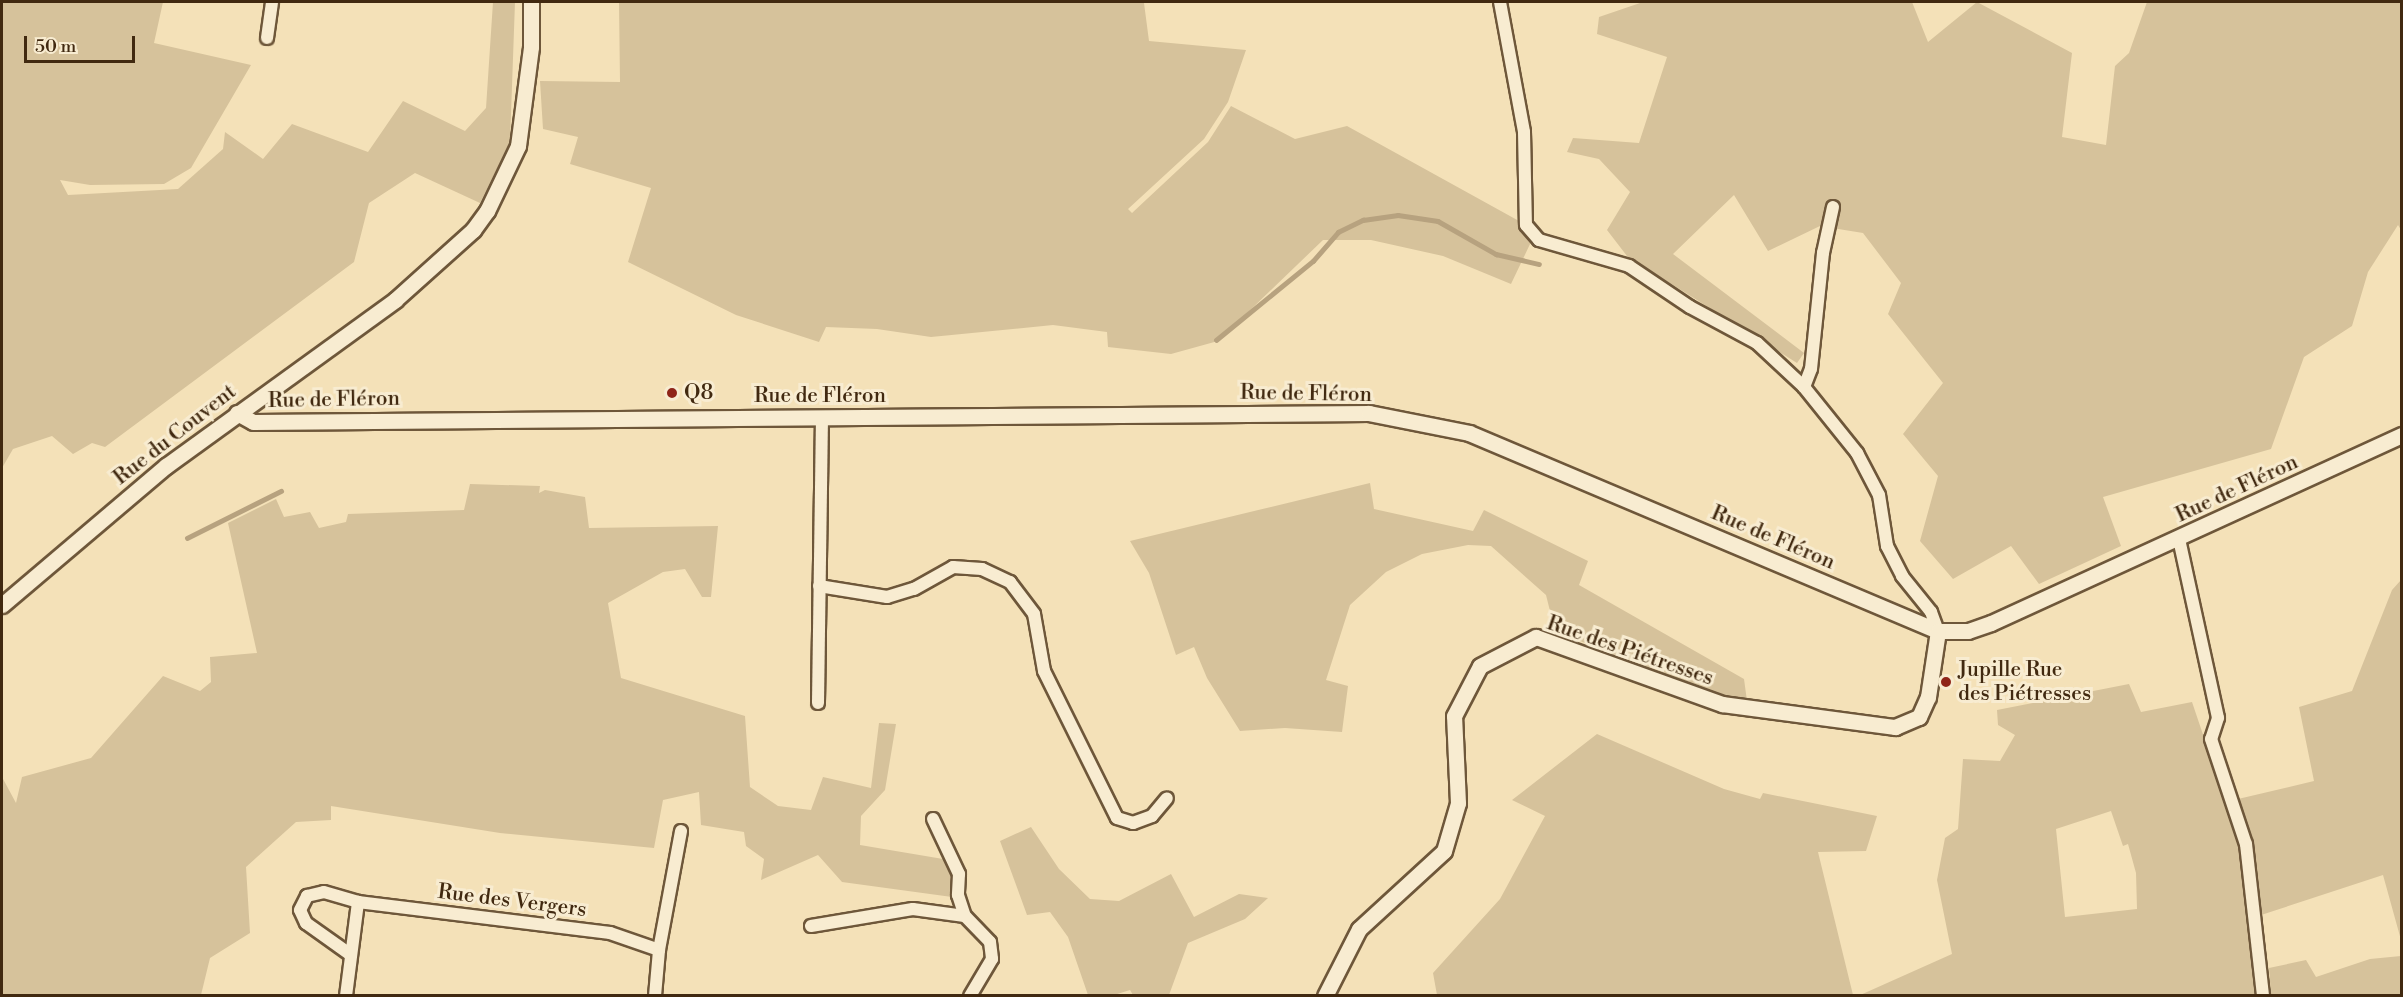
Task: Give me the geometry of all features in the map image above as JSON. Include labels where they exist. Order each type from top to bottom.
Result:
[{"type":"street","points":[[267,38],[272,2]]},
{"type":"street","name":"Rue du Couvent","points":[[2,606],[166,466],[395,300],[473,230],[488,211],[518,146],[531,47],[531,2]]},
{"type":"street","points":[[1500,2],[1524,132],[1526,225],[1539,240],[1572,253],[1629,266],[1690,307],[1757,343],[1804,387],[1857,453],[1879,495],[1887,546],[1902,576],[1931,612],[1938,631]]},
{"type":"street","points":[[1804,387],[1811,369],[1823,253],[1833,207]]},
{"type":"street","name":"Rue de Fléron","points":[[237,413],[253,422],[1369,413],[1469,433],[1938,631],[1968,631],[1990,623],[2179,539],[2402,435]]},
{"type":"street","points":[[818,703],[822,417]]},
{"type":"street","points":[[2179,539],[2218,718],[2211,739],[2246,844],[2263,996]]},
{"type":"street","points":[[819,586],[887,597],[914,589],[953,567],[982,569],[1010,582],[1034,614],[1044,671],[1117,818],[1133,823],[1152,816],[1167,798]]},
{"type":"street","name":"Rue des Piétresses","points":[[1325,996],[1359,929],[1444,852],[1458,803],[1454,716],[1480,666],[1536,638],[1722,704],[1895,727],[1919,717],[1928,697],[1938,631]]},
{"type":"street","points":[[933,819],[959,874],[958,895],[965,916],[990,942],[992,959],[970,996]]},
{"type":"street","points":[[655,996],[659,950],[681,831]]},
{"type":"street","name":"Rue des Vergers","points":[[351,955],[306,923],[300,910],[307,896],[324,892],[358,902],[610,933],[659,950]]},
{"type":"street","points":[[346,996],[358,902]]},
{"type":"street","points":[[811,926],[913,909],[965,916]]},
{"type":"shaded area","points":[[2,2],[163,2],[154,43],[251,65],[191,168],[164,184],[90,185],[60,180],[68,195],[178,189],[223,149],[225,132],[263,159],[292,124],[368,152],[403,101],[465,131],[486,108],[493,2],[515,2],[510,142],[480,203],[415,173],[369,203],[354,262],[105,447],[92,443],[73,454],[52,436],[13,449],[2,468]]},
{"type":"shaded area","points":[[619,2],[1152,2],[1144,3],[1149,41],[1246,50],[1228,102],[1204,139],[1128,209],[1132,213],[1208,142],[1231,106],[1295,139],[1347,126],[1519,221],[1531,242],[1511,284],[1443,256],[1371,240],[1323,240],[1218,341],[1171,354],[1108,347],[1107,332],[1053,325],[931,337],[877,329],[826,327],[819,342],[736,315],[628,262],[651,188],[570,164],[578,137],[543,129],[540,81],[620,82]]},
{"type":"shaded area","points":[[1643,2],[1912,2],[1928,42],[1977,2],[2072,53],[2062,137],[2106,145],[2115,66],[2129,53],[2147,2],[2401,2],[2401,230],[2398,225],[2368,272],[2352,326],[2304,357],[2271,449],[2103,497],[2121,546],[2039,584],[2011,546],[1953,579],[1920,541],[1938,476],[1903,434],[1943,383],[1888,314],[1901,283],[1863,233],[1820,226],[1768,251],[1734,195],[1673,254],[1804,353],[1797,363],[1627,256],[1607,230],[1630,192],[1599,159],[1567,152],[1573,138],[1639,143],[1667,57],[1597,34],[1599,17]]},
{"type":"shaded area","points":[[1370,483],[1374,509],[1473,531],[1484,510],[1588,561],[1579,585],[1744,679],[1747,701],[1696,687],[1555,631],[1546,595],[1491,546],[1468,545],[1422,554],[1386,572],[1350,605],[1326,680],[1348,686],[1342,732],[1285,728],[1240,731],[1207,678],[1194,647],[1176,655],[1149,573],[1130,541]]},
{"type":"shaded area","points":[[470,484],[540,486],[539,493],[545,490],[585,497],[589,528],[718,526],[711,597],[702,597],[685,569],[663,572],[608,603],[621,678],[745,716],[750,787],[778,806],[811,810],[823,777],[871,788],[879,723],[896,724],[885,790],[861,816],[860,845],[949,860],[957,870],[952,897],[842,882],[818,855],[761,880],[764,859],[746,846],[744,832],[701,825],[699,792],[663,800],[654,848],[500,833],[331,806],[331,820],[296,822],[246,867],[250,933],[210,958],[201,995],[2,995],[2,777],[16,803],[22,777],[91,758],[163,676],[200,691],[211,682],[210,657],[257,653],[228,523],[276,499],[284,517],[310,512],[319,528],[346,522],[348,514],[464,510]]},
{"type":"shaded area","points":[[2401,580],[2401,940],[2383,875],[2258,916],[2251,842],[2238,799],[2314,781],[2299,707],[2352,691],[2392,590]]},
{"type":"shaded area","points":[[2129,684],[2141,712],[2192,702],[2240,844],[2260,995],[1858,996],[1952,954],[1937,880],[1945,838],[1958,829],[1963,759],[2000,761],[2015,735],[1998,725],[1997,710]],"holes":[[[2111,811],[2123,846],[2128,844],[2136,873],[2137,909],[2065,917],[2056,829]]]},
{"type":"shaded area","points":[[1597,734],[1724,789],[1760,799],[1763,793],[1877,816],[1866,851],[1818,852],[1853,995],[1437,995],[1433,973],[1500,899],[1545,816],[1512,800]]},
{"type":"shaded area","points":[[1031,827],[1059,869],[1090,899],[1119,901],[1171,874],[1194,917],[1239,894],[1268,898],[1245,919],[1188,943],[1169,995],[1133,995],[1130,990],[1114,995],[1088,995],[1068,937],[1050,912],[1027,915],[1000,841]]},
{"type":"shaded area","points":[[2401,956],[2401,995],[2271,995],[2269,968],[2306,960],[2316,977],[2370,959]]},
{"type":"waterway","points":[[1216,340],[1313,261],[1338,232],[1363,220],[1398,215],[1438,221],[1496,254],[1539,264]]},
{"type":"waterway","points":[[187,538],[281,491]]},
{"type":"place","name":"Q8","points":[[672,393]]},
{"type":"place","name":"Jupille Rue des Piétresses","points":[[1946,682]]}]
